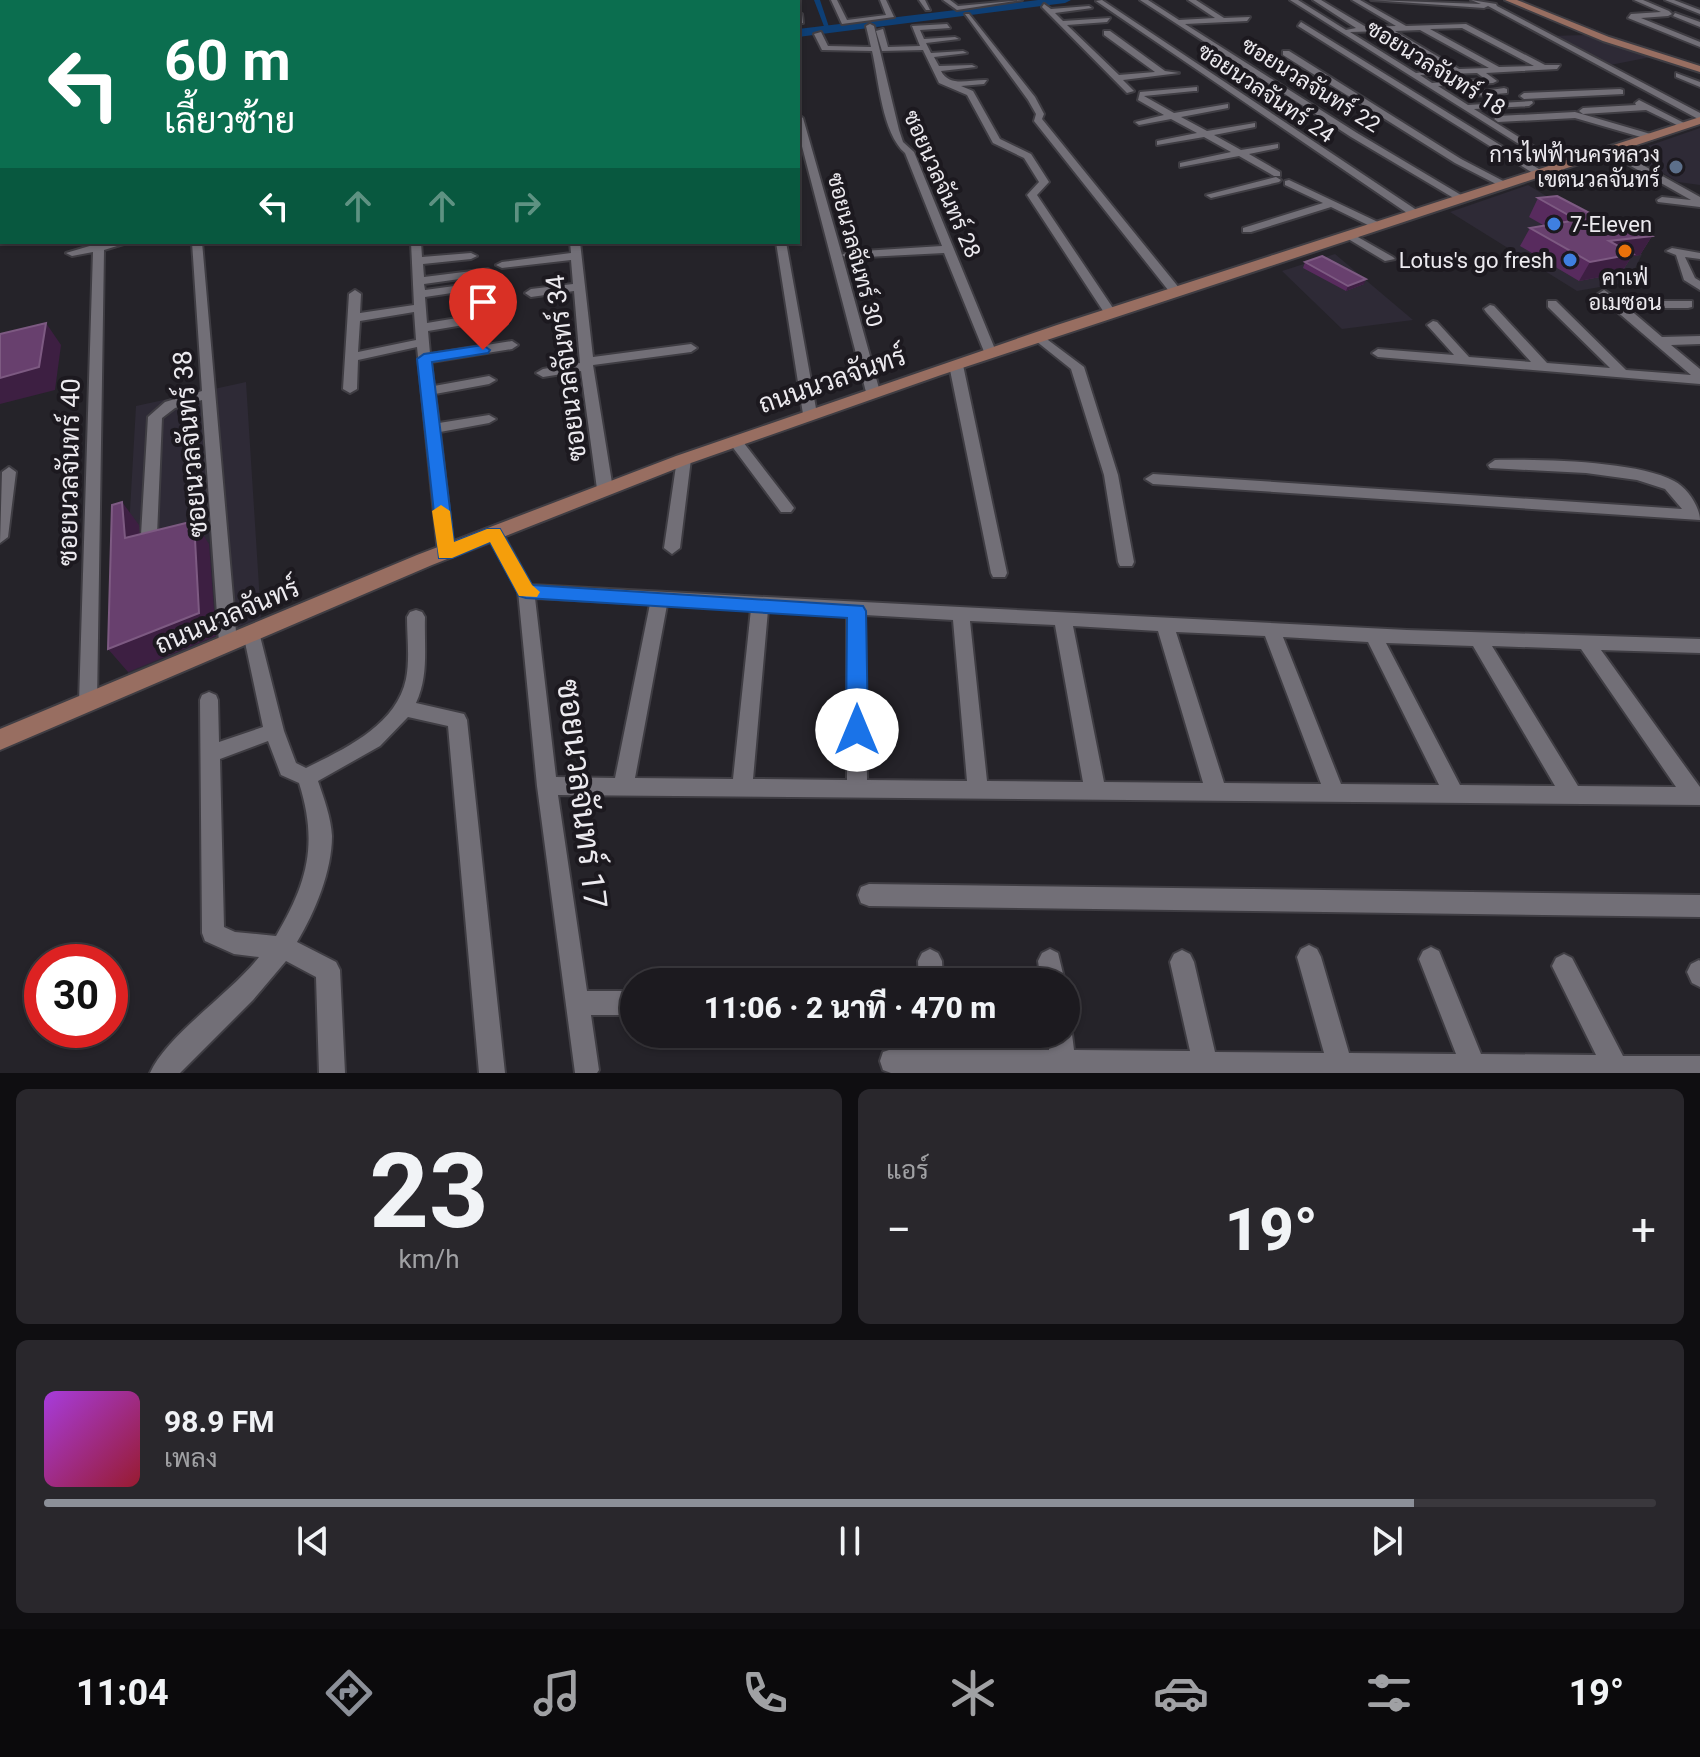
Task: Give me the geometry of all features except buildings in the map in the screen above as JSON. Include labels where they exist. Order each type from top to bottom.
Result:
[{"type":"main road","points":[[1509,0],[1606,39],[1700,69]]},
{"type":"main road","points":[[1527,0],[1614,35],[1700,63]]},
{"type":"main road","name":"ถนนนวลจันทร์","points":[[0,740],[494,533],[684,459],[873,392],[1651,137],[1700,118]]},
{"type":"street","points":[[402,0],[413,0]]},
{"type":"street","points":[[834,0],[842,21],[848,22],[890,17],[883,0]]},
{"type":"street","points":[[922,0],[928,9]]},
{"type":"street","points":[[946,0],[957,8],[1019,0]]},
{"type":"street","name":"ซอยนวลจันทร์ 22","points":[[1143,0],[1354,135],[1461,198]]},
{"type":"street","points":[[1191,0],[1222,20]]},
{"type":"street","name":"ซอยนวลจันทร์ 18","points":[[1293,0],[1563,164]]},
{"type":"street","points":[[1316,0],[1365,30]]},
{"type":"street","points":[[1355,0],[1404,28]]},
{"type":"street","points":[[1374,0],[1491,6],[1700,118]]},
{"type":"street","points":[[1474,0],[1494,5],[1491,6]]},
{"type":"street","points":[[1637,0],[1700,25]]},
{"type":"street","points":[[1668,0],[1700,12]]},
{"type":"street","points":[[1692,0],[1700,2]]},
{"type":"street","name":"ซอยนวลจันทร์ 24","points":[[1099,1],[1414,213]]},
{"type":"street","points":[[1089,8],[1047,9],[1130,91],[1124,95],[1142,96],[1194,89]]},
{"type":"street","points":[[1504,13],[1533,11]]},
{"type":"street","points":[[1378,13],[1402,12]]},
{"type":"street","points":[[1671,14],[1631,16],[1700,45]]},
{"type":"street","points":[[967,15],[1032,99],[1040,114],[1037,119],[1176,292]]},
{"type":"street","points":[[1428,18],[1442,26]]},
{"type":"street","points":[[1179,22],[1247,19]]},
{"type":"street","points":[[1062,23],[1107,20]]},
{"type":"street","points":[[1480,23],[1352,31],[1563,164]]},
{"type":"street","points":[[1301,24],[1539,173]]},
{"type":"street","name":"ซอยนวลจันทร์ 28","points":[[926,48],[885,49],[874,26],[894,130],[899,143],[909,152],[991,354]]},
{"type":"street","points":[[947,26],[914,26],[942,81],[970,93],[996,141],[1028,156],[1044,182],[1032,195],[1111,314]]},
{"type":"street","points":[[1463,26],[1543,67]]},
{"type":"street","points":[[1420,27],[1498,70]]},
{"type":"street","points":[[1386,29],[1459,72]]},
{"type":"street","points":[[1096,34],[1119,32]]},
{"type":"street","points":[[1107,33],[1163,74]]},
{"type":"street","points":[[818,34],[825,48],[876,49]]},
{"type":"street","points":[[1074,35],[1085,35]]},
{"type":"street","points":[[926,48],[955,39]]},
{"type":"street","points":[[926,48],[963,53]]},
{"type":"street","points":[[1286,53],[1458,161],[1504,184]]},
{"type":"street","points":[[936,69],[972,67]]},
{"type":"street","points":[[1420,73],[1557,67]]},
{"type":"street","points":[[1436,84],[1493,81],[1478,71]]},
{"type":"street","points":[[1117,78],[1175,73]]},
{"type":"street","points":[[1679,75],[1700,85]]},
{"type":"street","points":[[946,84],[984,82]]},
{"type":"street","points":[[1606,83],[1684,125]]},
{"type":"street","points":[[1452,94],[1504,91]]},
{"type":"street","points":[[1472,106],[1620,92]]},
{"type":"street","points":[[1142,96],[1277,177]]},
{"type":"street","points":[[1139,122],[1225,106]]},
{"type":"street","points":[[1553,113],[1646,107]]},
{"type":"street","points":[[1498,119],[1575,115],[1651,137]]},
{"type":"street","name":"ซอยนวลจันทร์ 30","points":[[800,122],[873,392]]},
{"type":"street","points":[[1160,143],[1252,125]]},
{"type":"street","points":[[1183,165],[1275,146]]},
{"type":"street","points":[[1609,150],[1700,202]]},
{"type":"street","points":[[1211,195],[1277,177],[1293,176],[1292,182]]},
{"type":"street","points":[[1292,182],[1331,204],[1379,224]]},
{"type":"street","points":[[1292,182],[1379,224]]},
{"type":"street","points":[[1662,200],[1700,202]]},
{"type":"street","points":[[1247,230],[1331,204]]},
{"type":"street","points":[[1349,235],[1389,259]]},
{"type":"street","name":"ซอยนวลจันทร์ 38","points":[[197,244],[210,393],[215,534],[228,643]]},
{"type":"street","points":[[416,244],[424,359],[446,553]]},
{"type":"street","points":[[781,244],[810,414]]},
{"type":"street","points":[[72,253],[99,245]]},
{"type":"street","name":"ซอยนวลจันทร์ 40","points":[[88,703],[99,245]]},
{"type":"street","points":[[502,265],[576,249]]},
{"type":"street","name":"ซอยนวลจันทร์ 34","points":[[576,249],[587,364],[605,489]]},
{"type":"street","points":[[847,255],[950,249]]},
{"type":"street","points":[[1700,256],[1676,254],[1690,280],[1700,286]]},
{"type":"street","points":[[418,261],[471,256]]},
{"type":"street","points":[[354,318],[488,272]]},
{"type":"street","points":[[421,294],[499,283]]},
{"type":"street","points":[[531,293],[581,286]]},
{"type":"street","points":[[350,389],[355,294]]},
{"type":"street","points":[[1604,294],[1700,378]]},
{"type":"street","points":[[1552,304],[1623,374]]},
{"type":"street","points":[[1618,305],[1688,304]]},
{"type":"street","points":[[1490,309],[1544,368]]},
{"type":"street","points":[[352,357],[505,314]]},
{"type":"street","points":[[1433,325],[1466,361]]},
{"type":"street","points":[[1040,338],[1077,367],[1111,475],[1126,562]]},
{"type":"street","points":[[1659,341],[1700,340]]},
{"type":"street","points":[[424,359],[512,345]]},
{"type":"street","points":[[543,373],[691,348]]},
{"type":"street","points":[[1378,353],[1700,378]]},
{"type":"street","points":[[956,365],[999,573]]},
{"type":"street","points":[[428,391],[489,380]]},
{"type":"street","points":[[184,541],[161,545],[150,540],[155,417],[170,405],[210,393]]},
{"type":"street","points":[[432,429],[489,419]]},
{"type":"street","points":[[735,441],[786,508]]},
{"type":"street","points":[[672,548],[684,459]]},
{"type":"street","points":[[1495,465],[1589,470],[1655,479],[1674,487],[1696,515]]},
{"type":"street","points":[[0,537],[9,472]]},
{"type":"street","points":[[1153,479],[1696,515]]},
{"type":"street","name":"ซอยนวลจันทร์ 17","points":[[494,533],[526,591],[547,786],[586,1070]]},
{"type":"street","points":[[526,591],[856,611],[1698,649]]},
{"type":"street","points":[[623,787],[660,599]]},
{"type":"street","points":[[742,788],[760,605]]},
{"type":"street","points":[[856,611],[857,790]]},
{"type":"street","points":[[961,616],[978,789]]},
{"type":"street","points":[[307,777],[357,751],[390,724],[403,708],[415,680],[416,617]]},
{"type":"street","points":[[1063,621],[1095,790]]},
{"type":"street","points":[[1165,625],[1216,791]]},
{"type":"street","points":[[1272,631],[1334,792]]},
{"type":"street","points":[[163,1073],[179,1053],[263,974],[284,948],[298,924],[322,856],[320,815],[307,777],[288,769],[274,731],[252,633]]},
{"type":"street","points":[[1373,635],[1454,793]]},
{"type":"street","points":[[1478,639],[1572,795]]},
{"type":"street","points":[[1586,643],[1697,796]]},
{"type":"street","points":[[209,700],[213,933],[234,943],[284,948],[328,970],[332,1073]]},
{"type":"street","points":[[403,708],[457,720],[492,1073]]},
{"type":"street","points":[[211,754],[274,731]]},
{"type":"street","points":[[547,786],[1697,796]]},
{"type":"street","points":[[869,895],[1700,906]]},
{"type":"street","points":[[1309,957],[1340,1064]]},
{"type":"street","points":[[1431,959],[1473,1065]]},
{"type":"street","points":[[1182,962],[1205,1063]]},
{"type":"street","points":[[1564,966],[1615,1067]]},
{"type":"street","points":[[577,1003],[620,1003]]},
{"type":"street","points":[[935,1048],[935,1061]]},
{"type":"street","points":[[1062,1048],[1063,1062]]},
{"type":"street","points":[[892,1061],[1700,1069]]},
{"type":"shaded area","points":[[1586,35],[1651,57],[1605,66],[1550,36]]},
{"type":"shaded area","name":"การไฟฟ้านครหลวง เขตนวลจันทร์","points":[[1700,128],[1700,185],[1678,182],[1628,153]]},
{"type":"shaded area","points":[[1528,185],[1642,254],[1632,275],[1640,280],[1577,291],[1450,212]]},
{"type":"shaded area","points":[[1335,254],[1413,320],[1342,329],[1282,271]]},
{"type":"shaded area","points":[[246,382],[261,618],[128,674],[129,528],[136,406]]},
{"type":"waterway","points":[[817,0],[828,29]]},
{"type":"waterway","points":[[800,33],[1065,0]]},
{"type":"slow traffic","points":[[441,511],[446,553],[494,533],[526,591],[530,592]]},
{"type":"place","name":"การไฟฟ้านครหลวง เขตนวลจันทร์","points":[[1676,167]]},
{"type":"place","name":"7-Eleven","points":[[1554,224]]},
{"type":"place","name":"คาเฟ่ อเมซอน","points":[[1625,251]]},
{"type":"place","name":"Lotus's go fresh","points":[[1570,260]]},
{"type":"route","points":[[483,350],[424,359],[446,553],[494,533],[526,591],[856,611],[857,730]]}]
